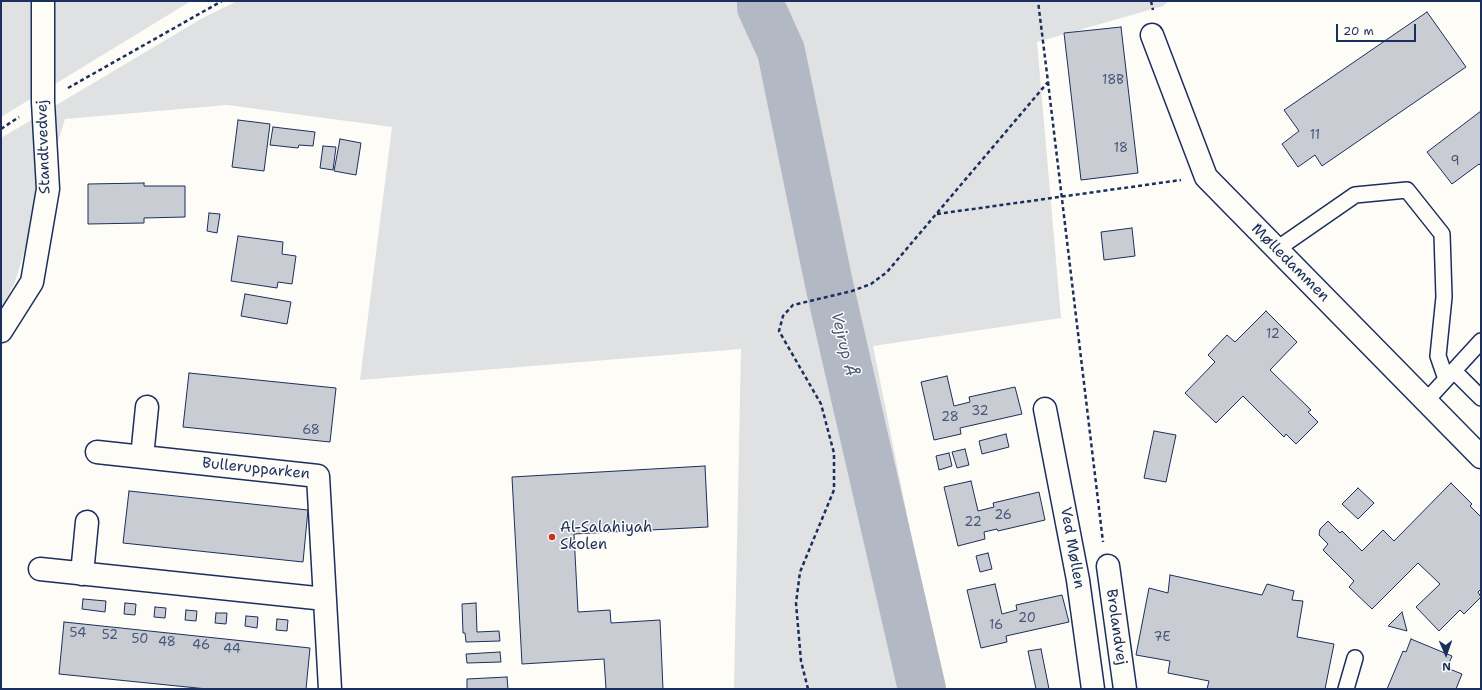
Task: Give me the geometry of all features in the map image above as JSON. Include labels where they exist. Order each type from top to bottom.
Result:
[{"type":"street","name":"Standtvedvej","points":[[1,331],[32,282],[48,189],[43,102],[43,1]]},
{"type":"street","name":"Mølledammen","points":[[1152,35],[1206,177],[1481,457]]},
{"type":"street","points":[[142,457],[147,407]]},
{"type":"street","name":"Ved Møllen","points":[[1045,409],[1078,580],[1093,689]]},
{"type":"street","name":"Bullerupparken","points":[[97,452],[318,476],[330,689]]},
{"type":"street","points":[[82,574],[88,522]]},
{"type":"street","name":"Brolandvej","points":[[1108,566],[1125,689]]},
{"type":"street","points":[[40,569],[325,599]]},
{"type":"lane","points":[[1277,249],[1356,195],[1407,190],[1442,234],[1444,297],[1438,356],[1450,375],[1481,398]]},
{"type":"lane","points":[[1426,401],[1481,341]]},
{"type":"lane","points":[[1346,689],[1355,658]]},
{"type":"path","points":[[1,129],[43,102],[222,1]]},
{"type":"path","points":[[1038,1],[1102,534],[1108,566]]},
{"type":"path","points":[[808,689],[801,660],[796,603],[800,572],[834,490],[834,453],[821,404],[779,331],[783,316],[793,305],[852,291],[871,284],[887,272],[1048,82]]},
{"type":"path","points":[[936,214],[1206,177]]},
{"type":"shaded area","points":[[1,1],[191,1],[1,117]]},
{"type":"shaded area","points":[[237,1],[1169,1],[1163,6],[1037,42],[1061,318],[873,346],[942,689],[734,689],[741,349],[360,380],[392,127],[227,105],[65,119],[15,282],[1,310],[1,138],[201,19]]},
{"type":"building","points":[[1427,12],[1466,67],[1322,166],[1315,155],[1298,167],[1282,144],[1299,131],[1284,110]]},
{"type":"building","points":[[1121,27],[1138,173],[1081,180],[1064,33]]},
{"type":"building","points":[[1481,111],[1481,166],[1479,164],[1452,184],[1427,152]]},
{"type":"building","points":[[238,120],[270,124],[264,171],[232,167]]},
{"type":"building","points":[[273,127],[315,132],[313,146],[299,145],[298,148],[270,145]]},
{"type":"building","points":[[340,139],[361,143],[356,175],[334,171]]},
{"type":"building","points":[[323,146],[336,147],[333,170],[320,168]]},
{"type":"building","points":[[144,183],[144,186],[185,186],[185,217],[144,218],[144,223],[88,224],[88,184]]},
{"type":"building","points":[[209,213],[220,214],[217,233],[207,231]]},
{"type":"building","points":[[1132,228],[1135,256],[1104,260],[1101,232]]},
{"type":"building","points":[[238,236],[283,242],[282,254],[296,256],[292,284],[278,282],[277,288],[231,281]]},
{"type":"building","points":[[245,294],[291,302],[287,324],[241,316]]},
{"type":"building","points":[[1266,311],[1297,342],[1270,370],[1311,410],[1308,412],[1318,422],[1296,444],[1286,434],[1284,437],[1243,396],[1216,423],[1185,393],[1215,362],[1208,355],[1227,335],[1235,342]]},
{"type":"building","points":[[189,373],[336,388],[330,442],[183,427]]},
{"type":"building","points":[[947,376],[954,406],[970,402],[969,397],[1015,387],[1022,414],[960,428],[961,434],[934,440],[921,382]]},
{"type":"building","points":[[1154,431],[1176,435],[1166,482],[1144,478]]},
{"type":"building","points":[[1006,434],[1009,447],[982,454],[979,441]]},
{"type":"building","points":[[965,449],[969,465],[957,468],[952,452]]},
{"type":"building","points":[[949,453],[952,466],[939,470],[936,456]]},
{"type":"building","points":[[705,466],[708,527],[574,534],[578,612],[610,610],[611,623],[660,620],[663,689],[606,689],[604,659],[522,664],[512,477]]},
{"type":"building","points":[[971,481],[978,511],[994,507],[993,503],[1039,492],[1045,520],[998,531],[997,529],[984,532],[985,539],[958,546],[944,487]]},
{"type":"building","points":[[1451,483],[1472,504],[1470,506],[1481,517],[1481,589],[1478,592],[1481,597],[1464,614],[1460,610],[1439,631],[1416,607],[1440,584],[1418,563],[1372,609],[1349,587],[1354,581],[1323,550],[1328,544],[1319,535],[1320,529],[1328,521],[1340,533],[1342,531],[1362,551],[1383,530],[1394,541]]},
{"type":"building","points":[[1358,488],[1374,503],[1358,519],[1342,504]]},
{"type":"building","points":[[129,491],[308,510],[303,562],[123,543]]},
{"type":"building","points":[[988,553],[992,569],[980,572],[976,556]]},
{"type":"building","points":[[1170,575],[1262,595],[1267,584],[1294,591],[1292,600],[1303,601],[1297,637],[1334,644],[1325,689],[1207,689],[1209,681],[1168,673],[1170,661],[1136,655],[1149,588],[1168,593]]},
{"type":"building","points":[[995,584],[1002,614],[1017,610],[1016,605],[1062,595],[1069,622],[1006,636],[1007,642],[981,648],[967,590]]},
{"type":"building","points":[[83,599],[106,601],[105,612],[82,609]]},
{"type":"building","points":[[125,603],[136,604],[135,615],[124,614]]},
{"type":"building","points":[[476,603],[477,632],[499,631],[500,641],[466,642],[465,633],[463,633],[462,604]]},
{"type":"building","points":[[155,607],[166,608],[165,618],[154,617]]},
{"type":"building","points":[[186,610],[197,611],[196,621],[185,620]]},
{"type":"building","points":[[1402,612],[1407,631],[1388,626]]},
{"type":"building","points":[[216,613],[227,613],[226,624],[215,623]]},
{"type":"building","points":[[246,616],[258,617],[257,628],[245,626]]},
{"type":"building","points":[[277,619],[288,620],[287,631],[276,630]]},
{"type":"building","points":[[64,622],[310,648],[306,689],[207,689],[59,674]]},
{"type":"building","points":[[1411,639],[1452,656],[1447,668],[1462,674],[1456,689],[1387,689],[1403,651],[1406,652]]},
{"type":"building","points":[[1041,649],[1049,689],[1036,689],[1028,651]]},
{"type":"building","points":[[500,652],[501,662],[467,663],[466,654]]},
{"type":"building","points":[[507,677],[508,689],[467,689],[467,679]]},
{"type":"waterway","name":"Vejrup Å","points":[[761,1],[761,7],[781,51],[829,284],[922,689]]},
{"type":"place","name":"Al-Salahiyah Skolen","points":[[552,537]]}]
